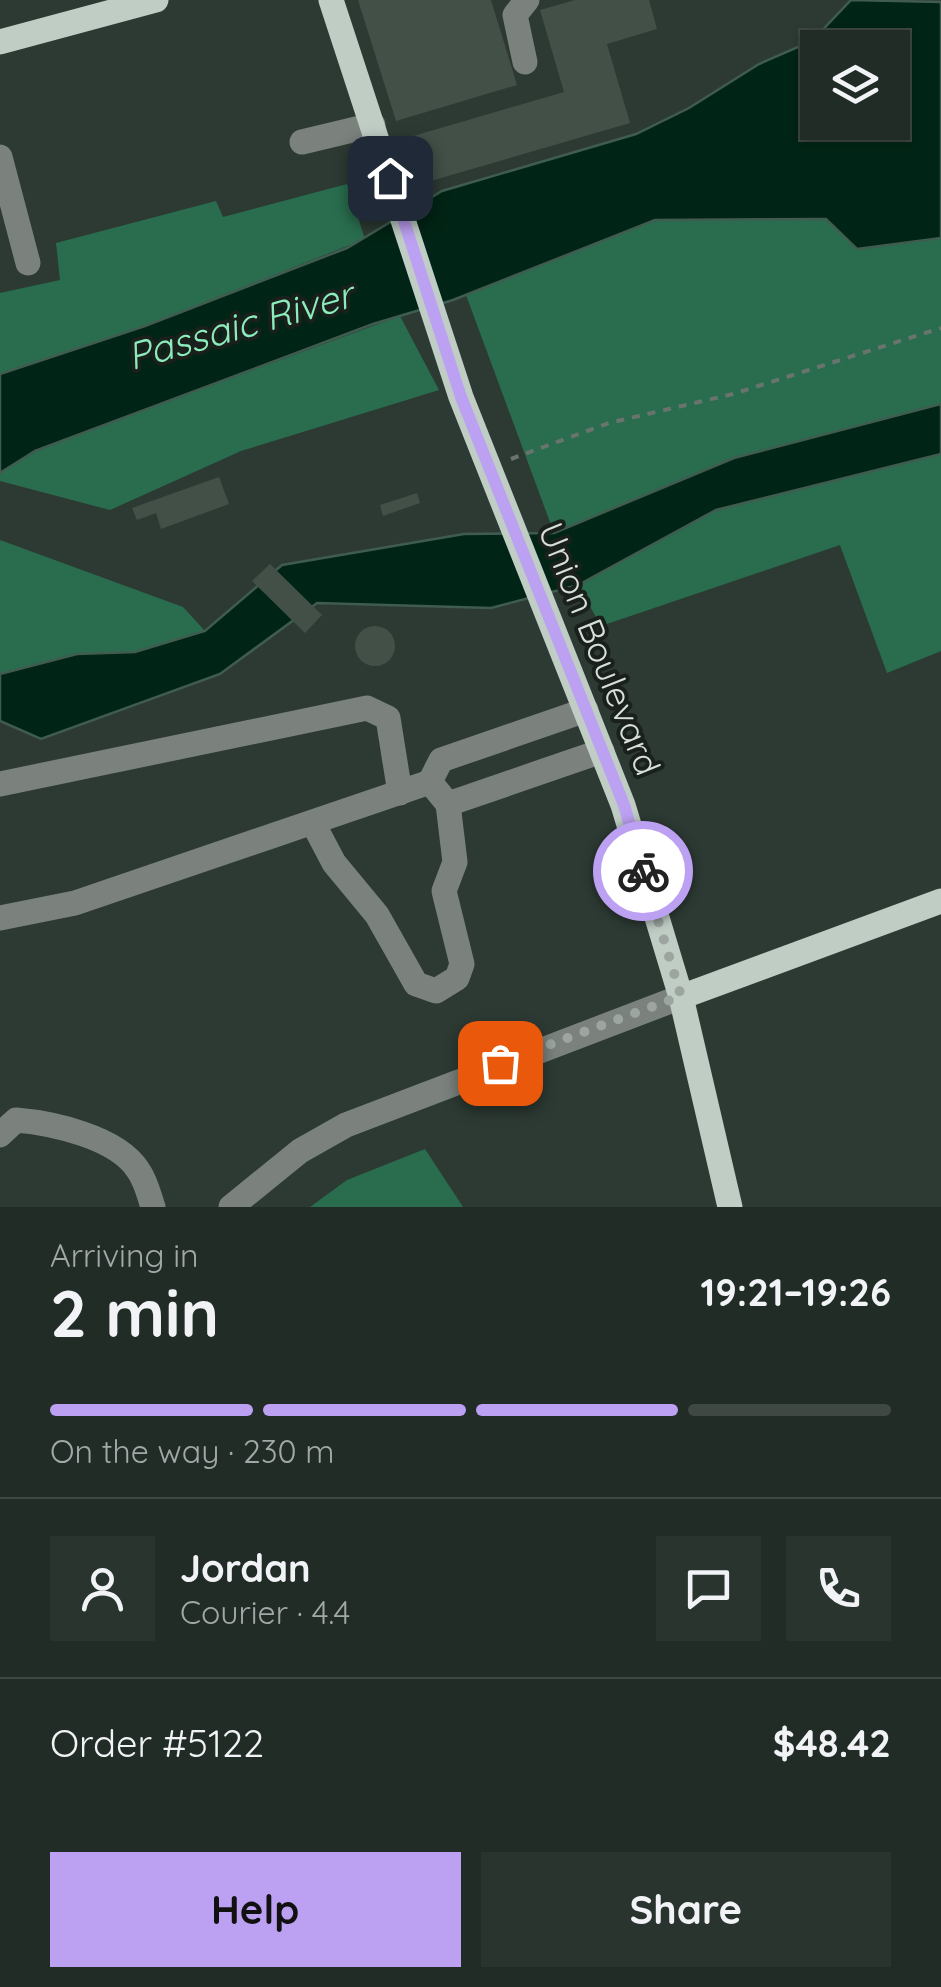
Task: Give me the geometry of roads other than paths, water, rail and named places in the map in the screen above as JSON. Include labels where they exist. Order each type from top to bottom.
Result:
[{"type":"main road","points":[[0,42],[156,0]]},
{"type":"main road","name":"Union Boulevard","points":[[331,0],[461,397],[624,805],[681,996],[730,1207]]},
{"type":"main road","points":[[681,996],[941,901]]},
{"type":"street","points":[[525,62],[515,14],[527,0]]},
{"type":"street","points":[[302,142],[376,136]]},
{"type":"street","points":[[0,157],[28,263]]},
{"type":"street","points":[[0,784],[367,708],[388,718],[400,793]]},
{"type":"street","points":[[0,918],[74,903],[314,825],[430,782],[441,760],[586,710]]},
{"type":"street","points":[[448,804],[602,751]]},
{"type":"street","points":[[314,825],[334,863],[377,915],[416,984],[436,991],[456,978],[462,964],[444,891],[455,862],[448,804],[430,782]]},
{"type":"street","points":[[232,1207],[300,1152],[346,1125],[681,996]]},
{"type":"street","points":[[0,1136],[16,1120],[34,1122],[123,1153],[138,1168],[153,1207]]},
{"type":"water","name":"Passaic River","points":[[851,0],[941,2],[941,238],[857,249],[826,219],[655,220],[453,300],[373,324],[35,451],[0,473],[0,374],[145,326],[347,248],[442,191],[636,134],[689,108],[759,64],[800,46],[800,140],[910,140],[910,30],[822,30]]},
{"type":"water","points":[[941,404],[941,454],[716,510],[578,585],[491,608],[317,603],[220,674],[41,739],[0,721],[0,674],[77,654],[135,652],[205,631],[282,565],[464,534],[554,533],[734,458]]}]
